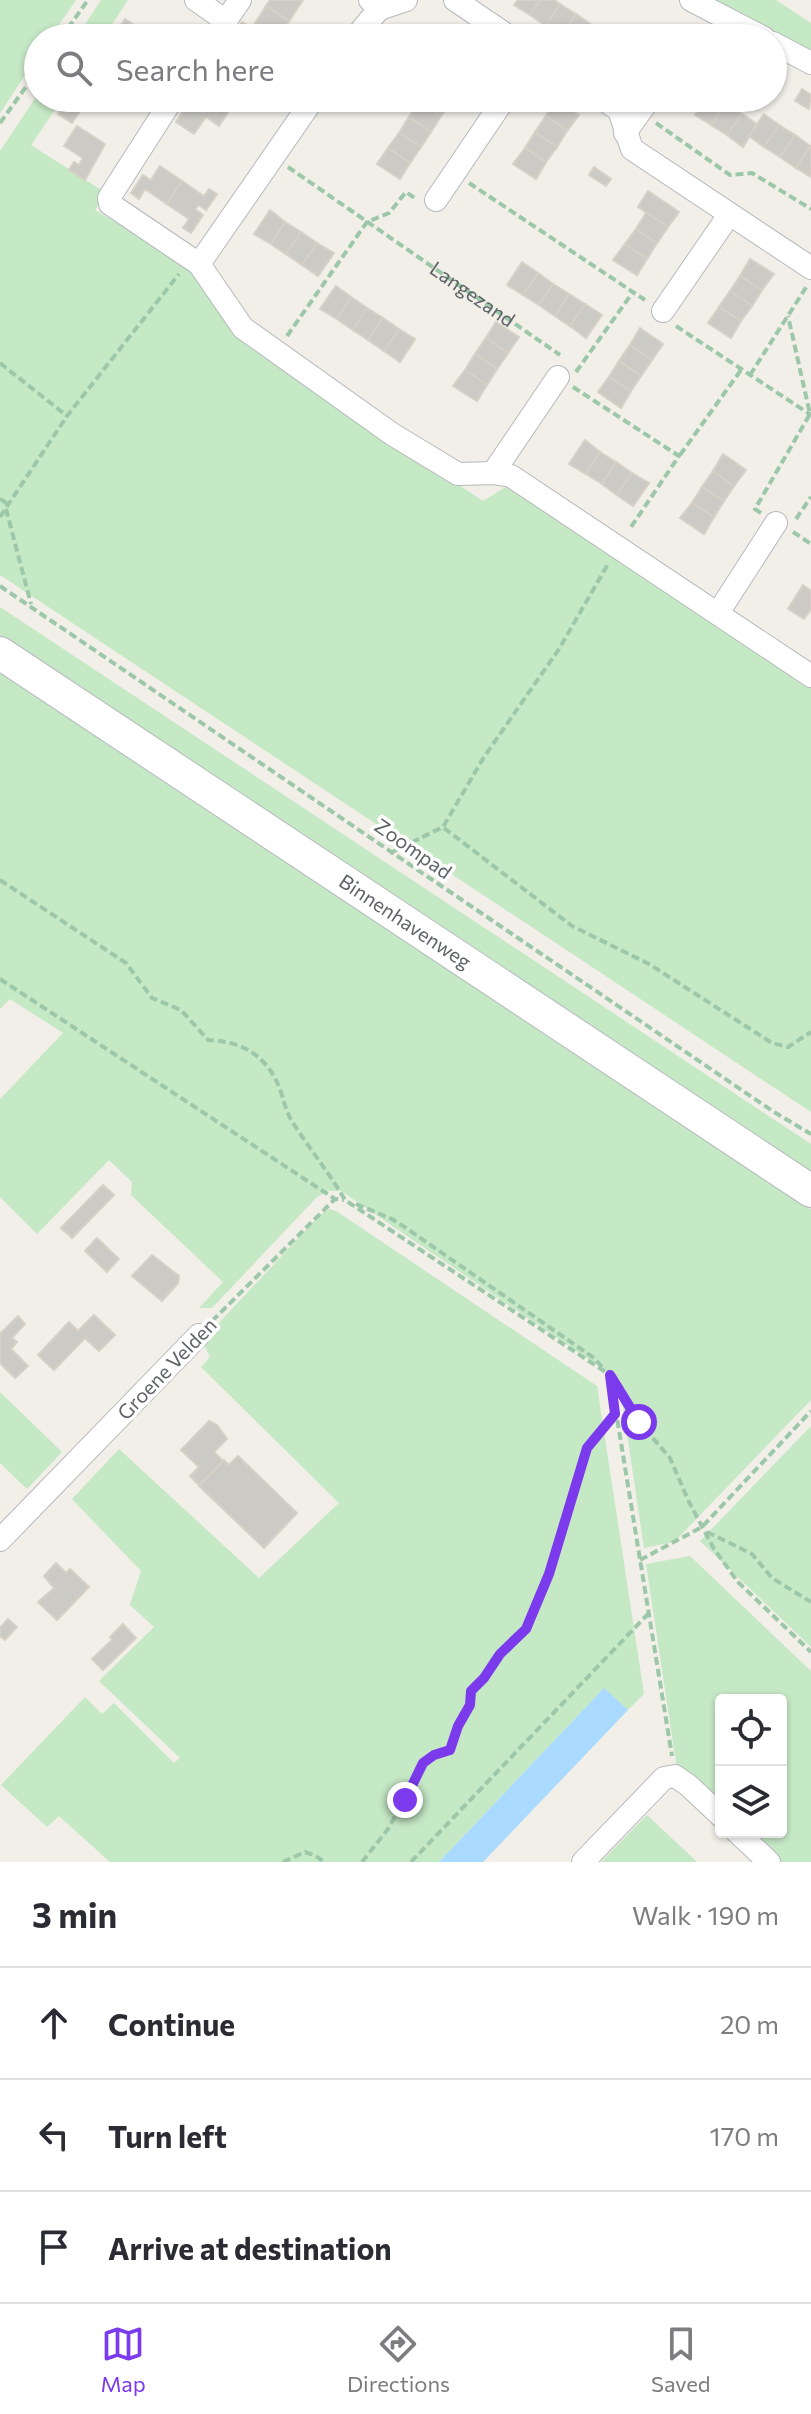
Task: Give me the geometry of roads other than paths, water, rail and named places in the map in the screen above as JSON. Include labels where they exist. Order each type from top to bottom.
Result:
[{"type":"street","points":[[196,0],[216,24]]},
{"type":"street","points":[[223,24],[240,0]]},
{"type":"street","points":[[363,24],[374,4],[406,0]]},
{"type":"street","points":[[455,0],[490,24]]},
{"type":"street","points":[[691,0],[737,24]]},
{"type":"street","points":[[787,50],[811,63]]},
{"type":"street","points":[[158,112],[109,198],[110,204],[195,261],[243,328],[392,434],[458,474],[511,476],[811,676]]},
{"type":"street","points":[[195,261],[305,112]]},
{"type":"street","points":[[436,200],[495,112]]},
{"type":"street","points":[[620,112],[632,149],[729,215],[810,276]]},
{"type":"street","points":[[625,133],[640,112]]},
{"type":"street","points":[[663,311],[729,215]]},
{"type":"street","points":[[493,473],[562,368]]},
{"type":"street","points":[[718,613],[776,523]]},
{"type":"street","name":"Binnenhavenweg","points":[[0,653],[811,1191]]},
{"type":"street","name":"Groene Velden","points":[[0,1540],[199,1335]]},
{"type":"street","points":[[583,1862],[664,1778],[675,1776],[715,1810]]},
{"type":"street","points":[[743,1838],[769,1862]]},
{"type":"water","points":[[604,1688],[628,1710],[483,1862],[439,1862]]}]
